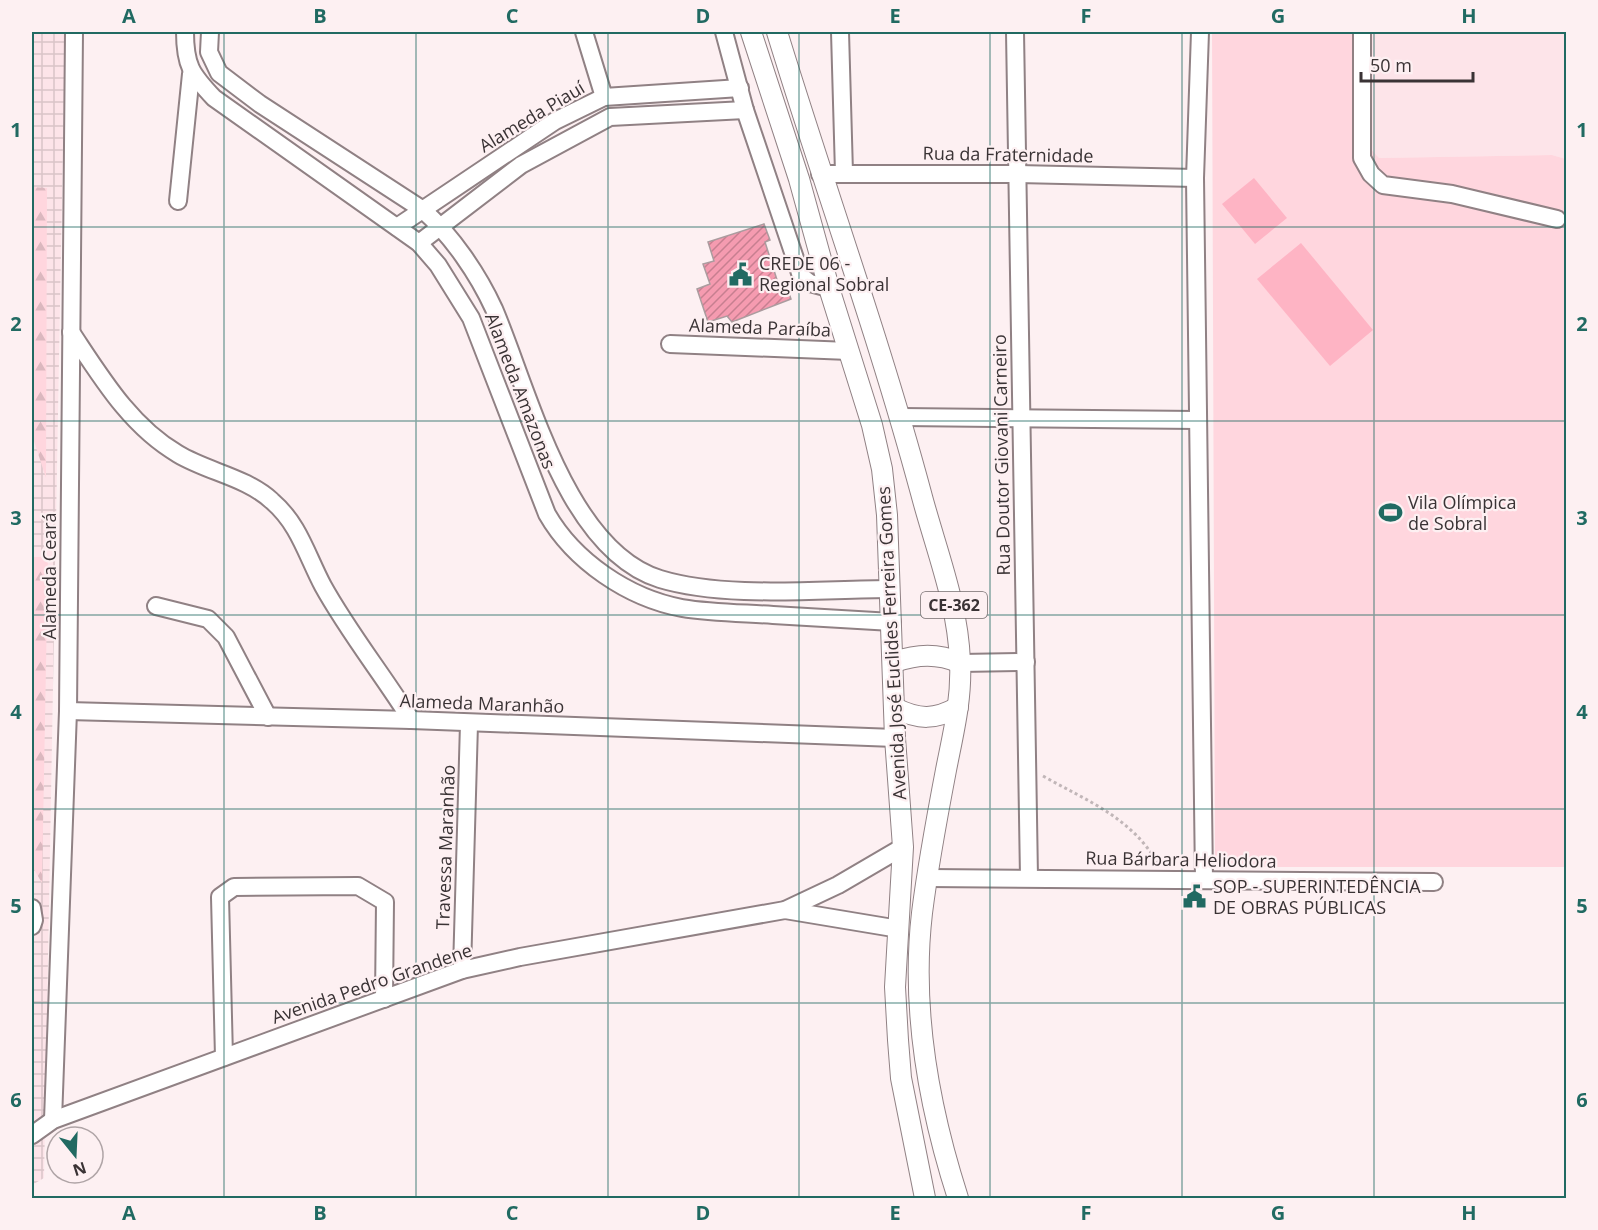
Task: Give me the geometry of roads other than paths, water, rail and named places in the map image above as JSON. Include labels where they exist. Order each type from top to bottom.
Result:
[{"type":"main road","name":"Avenida José Euclides Ferreira Gomes","points":[[751,32],[799,179],[829,288],[872,425],[882,469],[894,662],[895,738],[903,847],[895,987],[901,1078],[925,1198]]},
{"type":"main road","name":"Avenida José Euclides Ferreira Gomes","points":[[777,32],[820,174],[902,417],[922,496],[953,598],[961,663],[958,707],[922,913],[920,953],[923,1035],[934,1112],[958,1198]]},
{"type":"main road","points":[[894,662],[926,655],[948,658],[961,663]]},
{"type":"main road","points":[[894,708],[929,719],[944,715],[958,707]]},
{"type":"street","name":"Alameda Ceará","points":[[53,1120],[68,711],[74,32]]},
{"type":"street","points":[[178,201],[191,74],[186,58],[185,32],[210,32]]},
{"type":"street","name":"Alameda Amazonas","points":[[210,32],[209,52],[219,73],[260,104],[423,210],[441,226],[493,306],[544,434],[578,511],[618,555],[660,579],[715,590],[890,589]]},
{"type":"street","points":[[584,32],[604,97]]},
{"type":"street","points":[[724,32],[745,110],[801,276],[810,283],[829,288]]},
{"type":"street","points":[[840,32],[844,173]]},
{"type":"street","name":"Rua Doutor Giovani Carneiro","points":[[1015,32],[1029,877]]},
{"type":"street","points":[[1200,32],[1195,178],[1204,880]]},
{"type":"street","points":[[1362,32],[1362,158],[1371,174],[1383,185],[1452,194],[1557,219]]},
{"type":"street","name":"Alameda Amazonas","points":[[191,74],[214,98],[419,243],[438,265],[471,318],[541,500],[556,529],[579,555],[616,582],[657,601],[681,608],[892,622]]},
{"type":"street","name":"Alameda Piauí","points":[[397,227],[555,121],[604,97],[740,88]]},
{"type":"street","name":"Alameda Piauí","points":[[419,243],[521,165],[610,117],[745,110]]},
{"type":"street","name":"Rua da Fraternidade","points":[[820,174],[1018,174],[1195,178]]},
{"type":"street","points":[[71,332],[115,397],[134,419],[163,445],[180,456],[249,485],[271,500],[287,517],[300,536],[324,587],[411,720]]},
{"type":"street","name":"Alameda Paraíba","points":[[670,344],[849,351]]},
{"type":"street","points":[[902,417],[1197,420]]},
{"type":"street","points":[[519,443],[544,434]]},
{"type":"street","points":[[616,582],[631,564]]},
{"type":"street","points":[[681,608],[693,587]]},
{"type":"street","points":[[156,606],[208,619],[226,637],[268,717]]},
{"type":"street","points":[[961,663],[1026,662]]},
{"type":"street","name":"Alameda Maranhão","points":[[68,711],[411,720],[469,724],[895,738]]},
{"type":"street","name":"Travessa Maranhão","points":[[462,970],[469,724]]},
{"type":"street","name":"Avenida Pedro Grandene","points":[[32,1135],[53,1120],[462,970],[520,957],[785,910],[838,885],[903,847]]},
{"type":"street","name":"Rua Bárbara Heliodora","points":[[928,879],[1029,877],[1434,882]]},
{"type":"street","points":[[224,1057],[220,897],[234,887],[358,886],[385,902],[384,999]]},
{"type":"street","points":[[32,908],[34,920],[32,926]]},
{"type":"street","name":"Avenida Pedro Grandene","points":[[785,910],[899,929]]},
{"type":"place","name":"CREDE 06 - Regional Sobral","points":[[741,274]]},
{"type":"place","name":"Vila Olímpica de Sobral","points":[[1390,513]]},
{"type":"place","name":"SOP - SUPERINTEDÊNCIA DE OBRAS PÚBLICAS","points":[[1195,897]]}]
